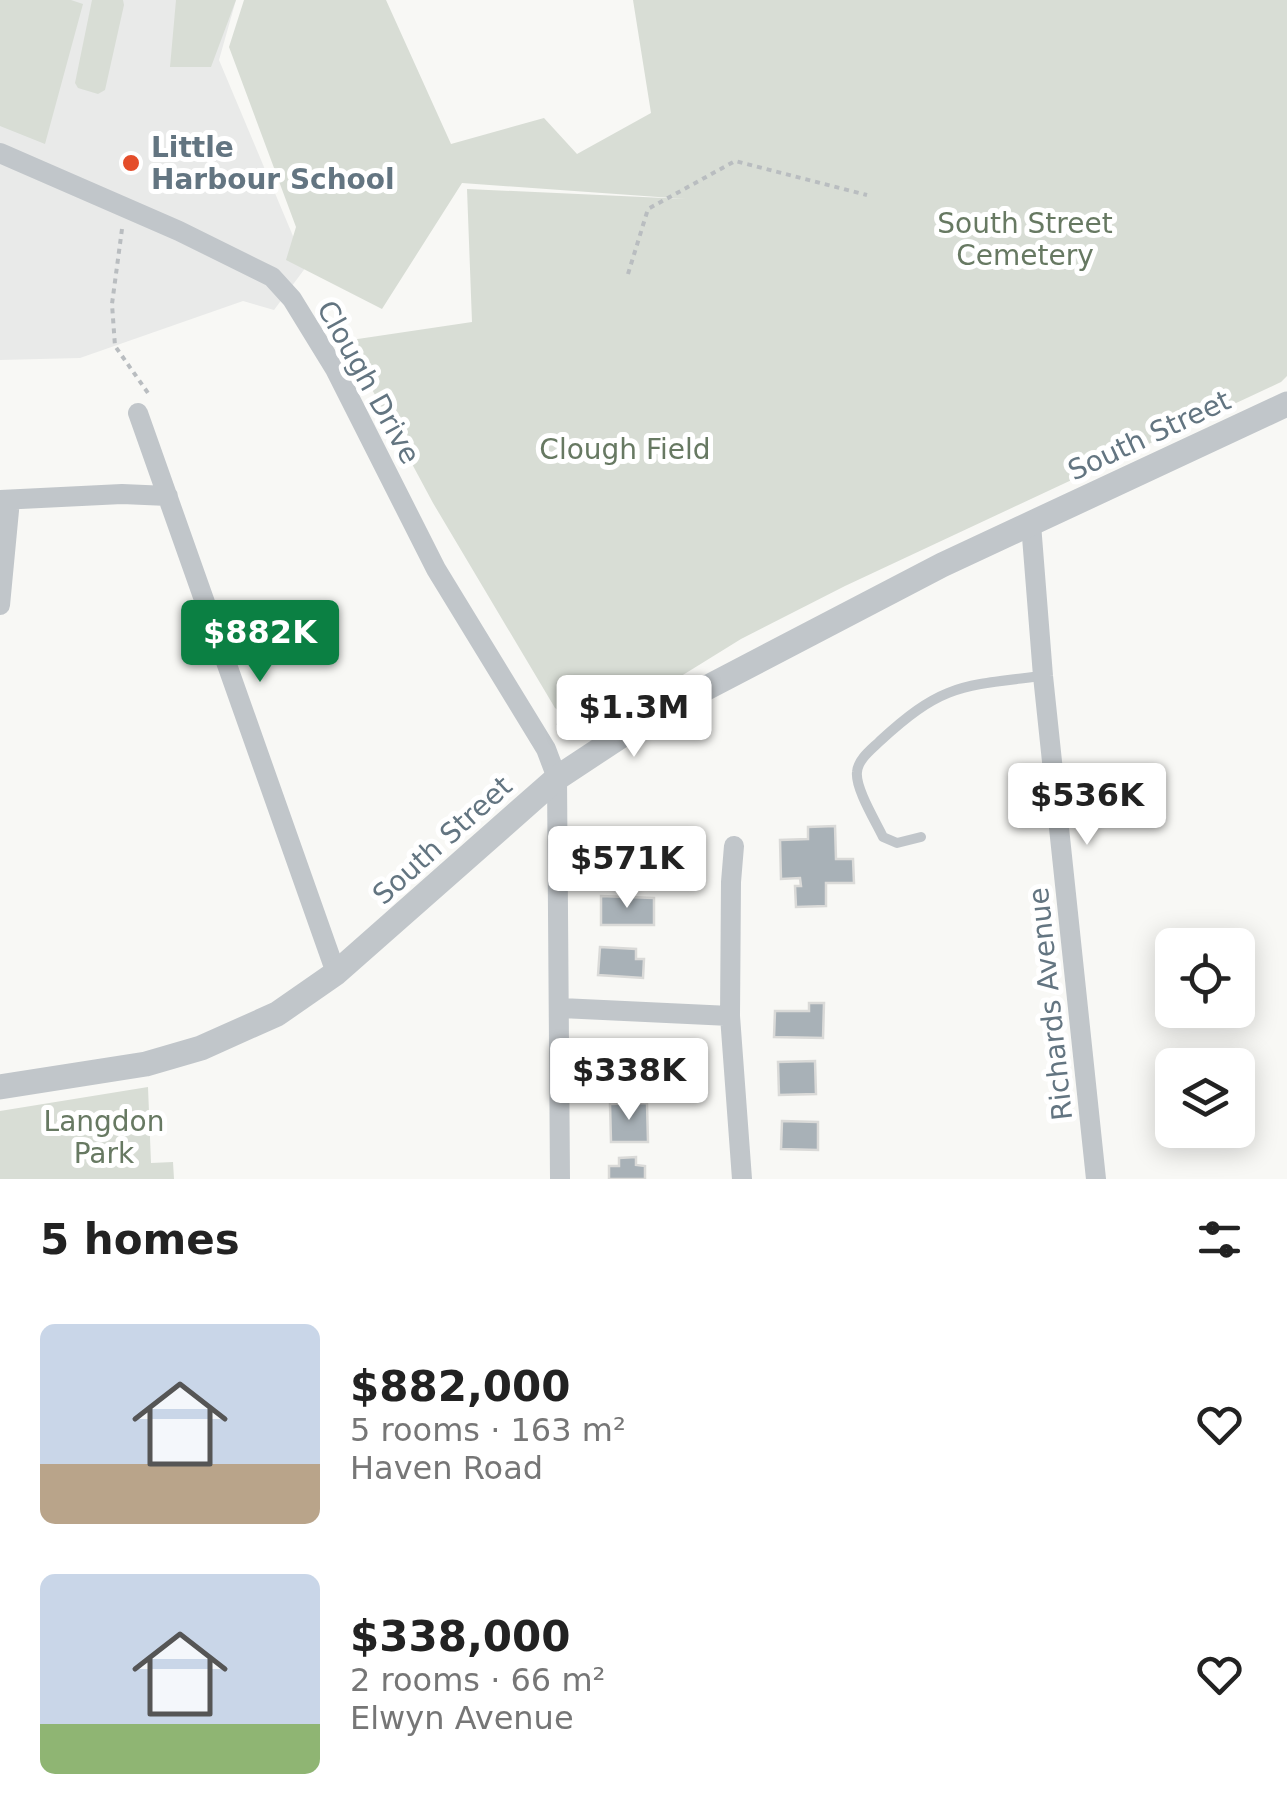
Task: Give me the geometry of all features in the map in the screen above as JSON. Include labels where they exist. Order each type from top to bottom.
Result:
[{"type":"street","name":"Clough Drive","points":[[0,153],[272,276],[292,298],[335,370],[436,569],[546,749],[557,778]]},
{"type":"street","name":"South Street","points":[[0,1087],[146,1064],[200,1048],[277,1014],[336,974],[557,778],[693,692],[906,583],[1287,404]]},
{"type":"street","points":[[145,409],[168,496],[336,974]]},
{"type":"street","points":[[0,606],[5,500],[122,494],[168,496]]},
{"type":"street","name":"Richards Avenue","points":[[1031,524],[1043,676],[1096,1179]]},
{"type":"street","points":[[557,778],[560,1179]]},
{"type":"street","points":[[734,846],[730,882],[730,1016],[742,1179]]},
{"type":"street","points":[[560,1008],[730,1016]]},
{"type":"lane","points":[[920,837],[897,843],[883,837],[858,781],[857,771],[866,756],[936,696],[965,685],[1043,676]]},
{"type":"path","points":[[628,274],[648,209],[735,161],[866,195]]},
{"type":"path","points":[[122,229],[112,304],[115,346],[140,379],[145,409]]},
{"type":"shaded area","name":"Little Harbour School","points":[[0,0],[236,0],[219,60],[306,267],[274,310],[243,301],[80,358],[0,360]]},
{"type":"green space","points":[[0,0],[71,0],[83,4],[45,144],[0,126]]},
{"type":"green space","points":[[92,0],[123,0],[124,5],[105,90],[98,94],[78,88],[75,83]]},
{"type":"green space","points":[[176,0],[236,0],[211,67],[170,67]]},
{"type":"green space","points":[[244,0],[386,0],[451,144],[544,118],[577,154],[651,113],[633,0],[1287,0],[1287,376],[845,586],[741,639],[615,717],[591,721],[570,717],[555,708],[433,503],[353,354],[351,340],[472,322],[467,189],[686,199],[462,183],[382,309],[286,260],[296,227],[229,47]]},
{"type":"green space","name":"Langdon Park","points":[[148,1087],[151,1163],[173,1162],[174,1179],[0,1179],[0,1111]]},
{"type":"building","points":[[835,826],[836,859],[853,859],[854,883],[826,883],[826,906],[796,907],[795,886],[801,886],[800,878],[781,879],[780,840],[808,839],[808,827]]},
{"type":"building","points":[[599,842],[630,842],[630,854],[637,854],[638,875],[600,875]]},
{"type":"building","points":[[601,896],[654,898],[654,925],[601,925]]},
{"type":"building","points":[[600,947],[636,949],[636,959],[644,959],[643,978],[598,975]]},
{"type":"building","points":[[809,1003],[824,1003],[823,1038],[774,1037],[775,1011],[809,1011]]},
{"type":"building","points":[[608,1047],[642,1049],[641,1078],[607,1076]]},
{"type":"building","points":[[815,1061],[816,1094],[779,1095],[778,1062]]},
{"type":"building","points":[[647,1103],[648,1142],[611,1142],[610,1104]]},
{"type":"building","points":[[782,1121],[818,1122],[818,1150],[781,1149]]},
{"type":"building","points":[[636,1157],[636,1165],[645,1166],[645,1179],[609,1179],[609,1166],[619,1166],[619,1158]]},
{"type":"place","name":"Little Harbour School","points":[[131,163]]},
{"type":"park label","name":"South Street Cemetery","points":[[1025,239]]},
{"type":"park label","name":"Clough Field","points":[[625,449]]}]
